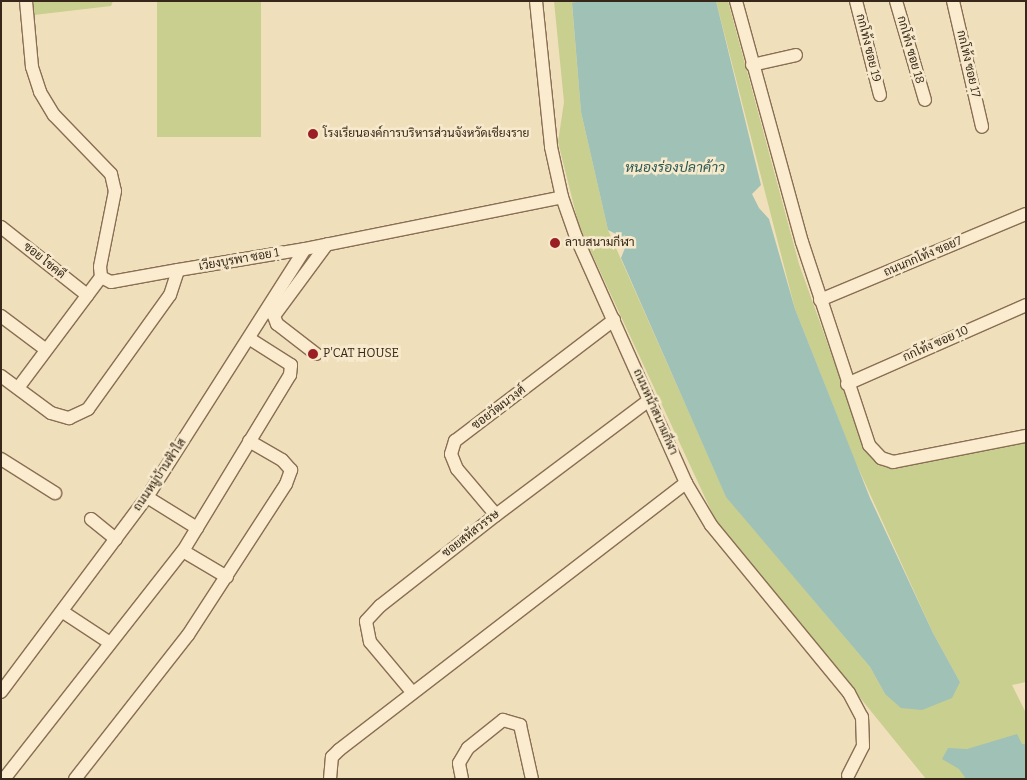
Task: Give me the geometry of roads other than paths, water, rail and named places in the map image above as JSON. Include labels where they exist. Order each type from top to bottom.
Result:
[{"type":"street","points":[[18,388],[45,349],[101,277],[100,267],[114,191],[111,174],[54,115],[40,92],[32,67],[26,1]]},
{"type":"street","name":"ถนนหน้าสนามกีฬา","points":[[536,1],[551,147],[562,197],[576,237],[686,483],[711,525],[848,693],[862,717],[862,746],[848,777]]},
{"type":"street","points":[[736,1],[752,65],[820,300],[846,384],[869,445],[881,458],[893,462],[1026,436]]},
{"type":"street","name":"กกโท้ง ซอย 19","points":[[856,1],[880,96]]},
{"type":"street","name":"กกโท้ง ซอย 18","points":[[896,1],[925,100]]},
{"type":"street","name":"กกโท้ง ซอย 17","points":[[953,1],[982,127]]},
{"type":"street","points":[[752,65],[796,55]]},
{"type":"street","name":"เวียงบูรพา ซอย 1","points":[[101,277],[111,282],[305,249],[562,197]]},
{"type":"street","name":"ถนนกกโท้ง ซอย7","points":[[820,300],[1026,214]]},
{"type":"street","name":"ซอย โชคดี","points":[[1,227],[87,295]]},
{"type":"street","points":[[316,354],[277,324],[274,316],[327,244]]},
{"type":"street","name":"ถนนหมู่บ้านฟ้าใส","points":[[1,692],[63,612],[147,497],[250,339],[305,249]]},
{"type":"street","points":[[1,376],[51,413],[69,418],[88,409],[170,295],[178,270]]},
{"type":"street","name":"กกโท้ง ซอย 10","points":[[846,384],[1026,305]]},
{"type":"street","points":[[1,316],[45,349]]},
{"type":"street","name":"ซอยวัฒนวงศ์","points":[[496,515],[457,469],[451,454],[456,441],[614,320]]},
{"type":"street","points":[[4,779],[183,551],[290,375],[291,365],[250,339]]},
{"type":"street","name":"ซอยสหัสวรรษ","points":[[412,692],[370,642],[366,621],[380,606],[496,515],[649,400]]},
{"type":"street","points":[[74,779],[188,635],[286,484],[291,470],[282,460],[248,442]]},
{"type":"street","points":[[1,459],[55,493]]},
{"type":"street","points":[[330,779],[332,757],[412,692],[686,483]]},
{"type":"street","points":[[147,497],[197,528]]},
{"type":"street","points":[[91,519],[116,539]]},
{"type":"street","points":[[183,551],[227,577]]},
{"type":"street","points":[[63,612],[110,644]]},
{"type":"street","points":[[462,779],[459,763],[468,748],[503,720],[520,725],[532,779]]},
{"type":"water","name":"หนองร่องปลาค้าว","points":[[581,1],[716,1],[761,185],[752,194],[759,208],[769,219],[795,309],[870,498],[933,633],[960,682],[952,698],[922,710],[901,708],[885,694],[870,667],[726,497],[621,258],[625,248],[620,236],[608,230],[581,112],[572,3]]},
{"type":"water","points":[[1017,734],[1022,744],[1026,744],[1026,779],[966,779],[959,769],[942,759],[948,748],[967,749]]},
{"type":"place","name":"โรงเรียนองค์การบริหารส่วนจังหวัดเชียงราย","points":[[313,134]]},
{"type":"place","name":"ลาบสนามกีฬา","points":[[555,243]]},
{"type":"place","name":"P'CAT HOUSE","points":[[313,354]]}]
